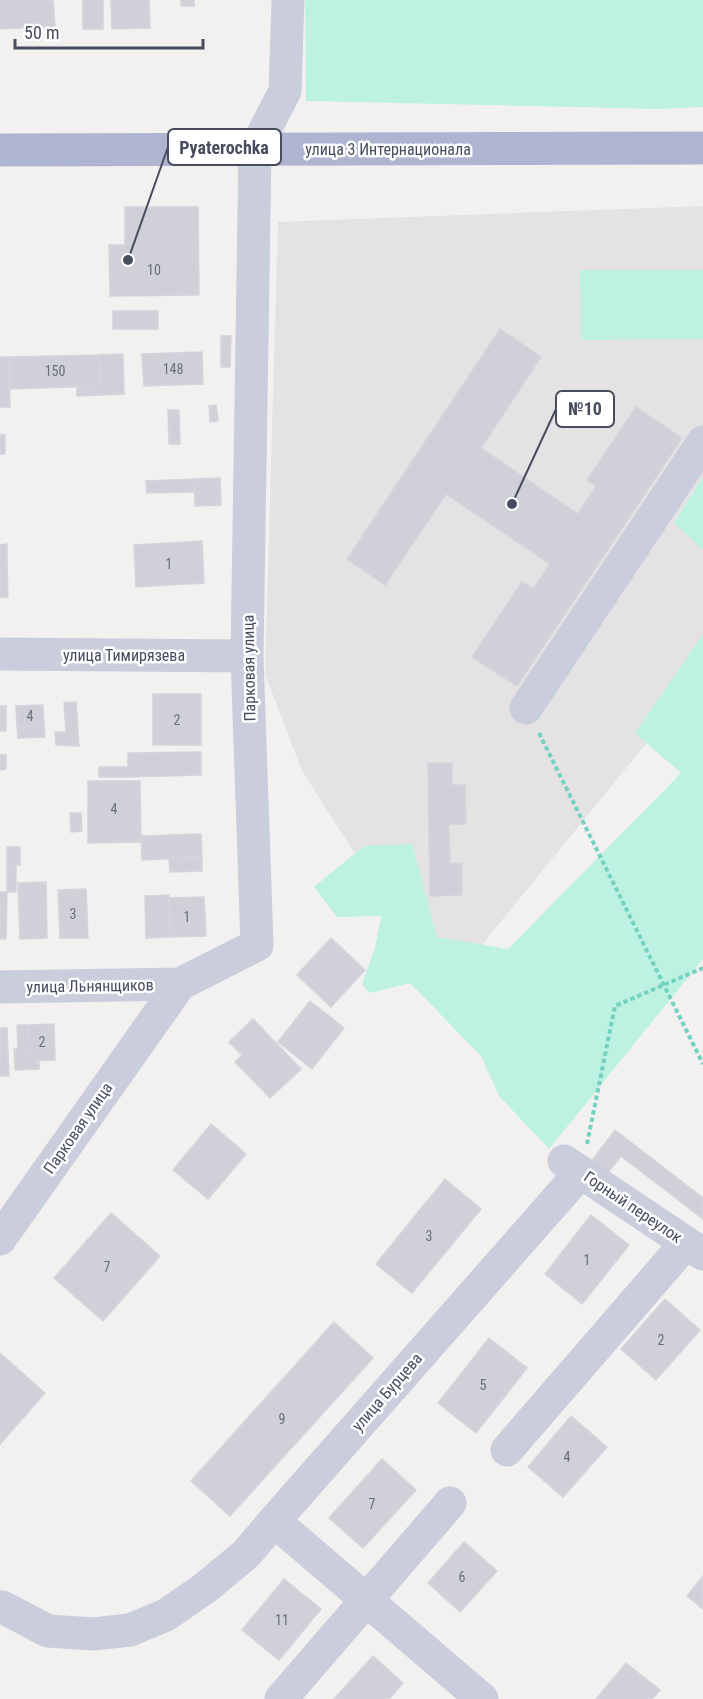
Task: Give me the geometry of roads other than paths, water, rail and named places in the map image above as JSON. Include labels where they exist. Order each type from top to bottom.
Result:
[{"type":"main road","name":"улица 3 Интернационала","points":[[0,150],[703,148]]},
{"type":"street","name":"Парковая улица","points":[[0,1239],[180,984],[257,945],[247,656],[255,148],[285,91],[288,0]]},
{"type":"street","points":[[526,708],[703,442]]},
{"type":"street","name":"улица Тимирязева","points":[[0,654],[247,656]]},
{"type":"street","name":"улица Льнянщиков","points":[[0,987],[180,984]]},
{"type":"street","name":"Горный переулок","points":[[572,1166],[694,1248]]},
{"type":"street","name":"улица Бурцева","points":[[2,1607],[48,1631],[93,1634],[130,1630],[166,1615],[205,1588],[246,1554],[572,1166]]},
{"type":"street","points":[[507,1450],[694,1248]]},
{"type":"street","points":[[281,1699],[450,1503]]},
{"type":"street","points":[[274,1521],[463,1693]]},
{"type":"place","name":"Pyaterochka","points":[[128,260]]},
{"type":"place","name":"№10","points":[[512,504]]}]
